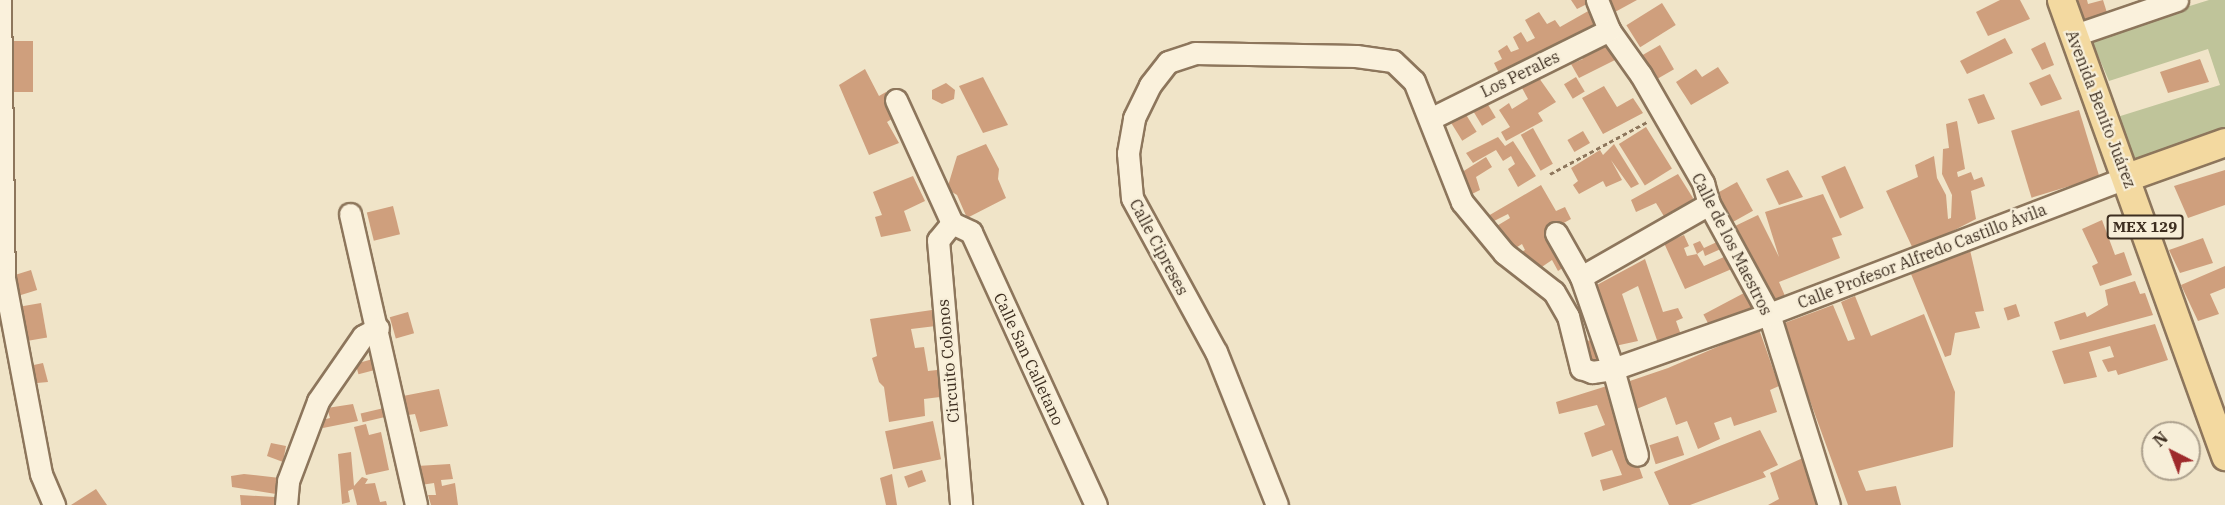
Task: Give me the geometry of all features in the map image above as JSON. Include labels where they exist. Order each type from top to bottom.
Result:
[{"type":"main road","name":"Avenida Benito Juárez","points":[[2061,0],[2072,36],[2127,177],[2225,456]]},
{"type":"main road","points":[[2127,177],[2225,142]]},
{"type":"street","points":[[0,0],[4,278],[41,474],[54,505]]},
{"type":"street","name":"Calle de los Maestros","points":[[1597,0],[1609,30],[1641,75],[1702,183],[1709,204],[1769,314],[1828,505]]},
{"type":"street","points":[[2072,36],[2177,0]]},
{"type":"street","name":"Los Perales","points":[[1432,118],[1609,30]]},
{"type":"street","name":"Calle Cipreses","points":[[1277,505],[1216,352],[1132,198],[1128,153],[1132,130],[1150,85],[1168,62],[1195,52],[1356,56],[1393,62],[1414,81],[1432,118],[1447,171],[1462,202],[1504,253],[1554,292]]},
{"type":"street","points":[[896,100],[952,223]]},
{"type":"street","name":"Calle Profesor Alfredo Castillo Ávila","points":[[1554,292],[1568,316],[1581,368],[1592,372],[1613,369],[1769,314],[2127,177]]},
{"type":"street","points":[[1581,277],[1709,204]]},
{"type":"street","points":[[350,214],[378,328],[416,505]]},
{"type":"street","name":"Circuito Colonos","points":[[952,223],[938,240],[962,505]]},
{"type":"street","name":"Calle San Calletano","points":[[952,223],[971,232],[1096,505]]},
{"type":"street","points":[[1556,233],[1581,277],[1613,369],[1637,455]]},
{"type":"street","points":[[286,505],[288,481],[318,401],[363,336],[378,328]]},
{"type":"path","points":[[1550,174],[1661,114]]},
{"type":"green space","points":[[2209,0],[2225,0],[2225,130],[2132,160],[2114,118],[2220,85],[2208,49],[2109,81],[2090,37]]},
{"type":"building","points":[[1571,0],[1590,0],[1591,2],[1577,9]]},
{"type":"building","points":[[1609,0],[1637,0],[1615,12]]},
{"type":"building","points":[[2000,0],[2020,0],[2030,19],[1988,36],[1976,12]]},
{"type":"building","points":[[2068,0],[2087,0],[2088,4],[2103,0],[2108,16],[2076,26]]},
{"type":"building","points":[[1662,3],[1676,25],[1640,47],[1626,25]]},
{"type":"building","points":[[1590,10],[1600,26],[1499,73],[1494,63],[1502,59],[1498,51],[1507,45],[1511,52],[1519,49],[1513,37],[1521,32],[1527,42],[1535,38],[1525,20],[1539,12],[1547,24],[1555,20],[1560,27]]},
{"type":"building","points":[[1608,36],[1621,57],[1579,78],[1571,64],[1583,59],[1579,53]]},
{"type":"building","points":[[2005,38],[2013,53],[1967,74],[1960,61]]},
{"type":"building","points":[[8,41],[33,41],[33,92],[8,92]]},
{"type":"building","points":[[2045,42],[2054,65],[2042,70],[2031,49]]},
{"type":"building","points":[[1660,45],[1674,69],[1650,83],[1636,59]]},
{"type":"building","points":[[2200,59],[2209,82],[2168,93],[2160,72]]},
{"type":"building","points":[[1718,67],[1729,83],[1691,105],[1676,82],[1696,69],[1702,77]]},
{"type":"building","points":[[865,69],[879,96],[886,92],[898,115],[887,122],[899,143],[869,155],[839,85]]},
{"type":"building","points":[[2050,74],[2062,99],[2041,106],[2029,83]]},
{"type":"building","points":[[983,77],[1008,125],[983,133],[959,86]]},
{"type":"building","points":[[1576,77],[1585,92],[1573,99],[1564,84]]},
{"type":"building","points":[[1539,78],[1556,102],[1538,113],[1543,121],[1506,141],[1501,132],[1510,127],[1499,110],[1509,103],[1512,109],[1528,99],[1522,88]]},
{"type":"building","points":[[946,83],[955,90],[954,99],[942,104],[932,99],[932,90]]},
{"type":"building","points":[[1604,86],[1617,107],[1633,98],[1643,113],[1603,134],[1582,98]]},
{"type":"building","points":[[1984,94],[1995,119],[1978,124],[1968,99]]},
{"type":"building","points":[[1487,103],[1496,118],[1482,126],[1473,111]]},
{"type":"building","points":[[2079,110],[2099,177],[2032,198],[2011,131]]},
{"type":"building","points":[[1465,113],[1477,132],[1462,141],[1451,122]]},
{"type":"building","points":[[1957,121],[1965,169],[1957,172],[1958,177],[1971,172],[1974,180],[1982,177],[1985,186],[1971,191],[1976,219],[1914,251],[1886,191],[1918,177],[1915,165],[1934,156],[1937,178],[1946,195],[1948,219],[1951,218],[1952,195],[1942,174],[1943,149],[1949,148],[1946,124]]},
{"type":"building","points":[[1646,127],[1672,169],[1645,186],[1619,144]]},
{"type":"building","points":[[1533,128],[1553,164],[1541,171],[1521,135]]},
{"type":"building","points":[[1583,131],[1590,143],[1574,152],[1567,140]]},
{"type":"building","points":[[1498,137],[1505,146],[1513,141],[1536,176],[1518,187],[1508,169],[1515,164],[1511,156],[1503,161],[1496,150],[1473,163],[1466,153]]},
{"type":"building","points":[[986,144],[999,169],[998,179],[1006,198],[967,218],[957,195],[947,189],[957,156]]},
{"type":"building","points":[[1614,144],[1639,184],[1631,188],[1611,160],[1622,180],[1606,187],[1603,181],[1579,194],[1573,185],[1578,181],[1571,168],[1600,150],[1603,155]]},
{"type":"building","points":[[1486,157],[1492,167],[1476,177],[1480,190],[1472,194],[1466,185],[1451,179]]},
{"type":"building","points":[[1845,166],[1864,208],[1840,219],[1821,177]]},
{"type":"building","points":[[1788,170],[1803,197],[1779,205],[1766,179]]},
{"type":"building","points":[[2225,170],[2225,205],[2188,218],[2174,186]]},
{"type":"building","points":[[1678,174],[1693,198],[1691,204],[1665,218],[1656,203],[1636,212],[1631,200]]},
{"type":"building","points":[[913,176],[925,201],[904,211],[911,231],[881,237],[875,217],[882,215],[873,192]]},
{"type":"building","points":[[1737,182],[1753,211],[1733,222],[1717,193]]},
{"type":"building","points":[[1541,185],[1556,211],[1565,207],[1571,219],[1547,232],[1564,267],[1558,271],[1552,260],[1533,273],[1516,255],[1525,250],[1522,244],[1509,252],[1495,227],[1510,218],[1508,214],[1492,222],[1488,216]]},
{"type":"building","points":[[1823,194],[1842,235],[1832,238],[1840,258],[1779,282],[1785,296],[1774,301],[1733,227],[1758,215],[1779,257],[1765,212]]},
{"type":"building","points":[[393,206],[400,234],[374,241],[367,213]]},
{"type":"building","points":[[2102,220],[2115,255],[2124,252],[2132,275],[2100,286],[2092,266],[2098,263],[2082,229]]},
{"type":"building","points":[[1684,235],[1689,246],[1684,248],[1687,256],[1697,254],[1704,266],[1726,256],[1734,268],[1685,289],[1664,243]]},
{"type":"building","points":[[2203,238],[2213,263],[2180,273],[2169,250]]},
{"type":"building","points":[[1700,241],[1704,248],[1719,241],[1723,248],[1705,256],[1703,250],[1697,254],[1693,244]]},
{"type":"building","points":[[1970,250],[1984,311],[1975,312],[1980,328],[1955,333],[1951,355],[1945,357],[1911,274]]},
{"type":"building","points":[[1645,259],[1663,312],[1678,308],[1683,318],[1676,321],[1681,335],[1658,343],[1638,286],[1622,294],[1638,341],[1615,346],[1595,286]]},
{"type":"building","points":[[2225,266],[2225,288],[2210,294],[2219,314],[2198,321],[2181,285]]},
{"type":"building","points":[[31,270],[37,290],[16,297],[10,276]]},
{"type":"building","points":[[2135,281],[2140,294],[2145,293],[2153,315],[2060,340],[2054,322],[2085,312],[2087,317],[2108,305],[2105,290]]},
{"type":"building","points":[[1744,293],[1755,314],[1715,336],[1703,315]]},
{"type":"building","points":[[1855,296],[1871,336],[1924,314],[1955,392],[1953,447],[1858,471],[1866,491],[1896,486],[1901,505],[1848,505],[1782,324],[1833,305],[1848,341],[1855,339],[1841,302]]},
{"type":"building","points":[[41,303],[47,337],[22,342],[16,307]]},
{"type":"building","points":[[2016,304],[2020,316],[2008,320],[2004,308]]},
{"type":"building","points":[[932,310],[936,326],[911,329],[915,348],[924,347],[928,371],[937,370],[940,397],[924,399],[925,416],[889,422],[884,387],[879,382],[872,358],[877,356],[870,319]]},
{"type":"building","points":[[408,312],[414,333],[396,338],[390,317]]},
{"type":"building","points":[[2155,324],[2168,360],[2118,375],[2116,370],[2108,372],[2102,360],[2114,357],[2110,346],[2089,352],[2097,377],[2064,384],[2052,351]]},
{"type":"building","points":[[1759,329],[1779,386],[1770,390],[1777,412],[1734,426],[1731,417],[1714,423],[1720,439],[1698,449],[1687,421],[1676,425],[1666,397],[1634,410],[1624,383],[1668,368]]},
{"type":"building","points":[[1600,337],[1606,356],[1589,362],[1583,343]]},
{"type":"building","points":[[373,359],[376,370],[358,374],[356,364]]},
{"type":"building","points":[[43,363],[48,382],[37,383],[29,366]]},
{"type":"building","points":[[1610,385],[1643,478],[1603,491],[1600,480],[1622,475],[1612,450],[1592,457],[1584,433],[1605,425],[1597,405],[1559,414],[1556,402]]},
{"type":"building","points":[[439,389],[448,426],[420,432],[415,414],[408,415],[403,396]]},
{"type":"building","points":[[353,404],[358,421],[323,428],[322,420],[330,418],[327,408]]},
{"type":"building","points":[[384,408],[386,417],[363,422],[361,413]]},
{"type":"building","points":[[933,421],[941,459],[893,469],[885,431]]},
{"type":"building","points":[[366,424],[369,435],[381,432],[389,470],[366,475],[354,427]]},
{"type":"building","points":[[1760,430],[1778,465],[1763,472],[1766,477],[1690,505],[1669,505],[1654,472]]},
{"type":"building","points":[[1678,436],[1684,455],[1656,464],[1649,445]]},
{"type":"building","points":[[271,443],[286,446],[283,462],[267,456]]},
{"type":"building","points":[[351,452],[354,486],[362,477],[368,479],[365,484],[375,483],[380,502],[386,501],[387,505],[357,505],[353,489],[348,491],[350,502],[342,504],[338,454]]},
{"type":"building","points":[[1805,457],[1823,505],[1768,505],[1779,499],[1770,473]]},
{"type":"building","points":[[450,464],[453,479],[441,480],[442,486],[455,483],[458,505],[431,505],[428,495],[436,495],[434,483],[421,485],[417,466]]},
{"type":"building","points":[[922,470],[926,481],[908,488],[904,476]]},
{"type":"building","points":[[244,474],[280,478],[276,494],[232,487],[231,476]]},
{"type":"building","points":[[892,474],[897,505],[886,505],[880,478]]},
{"type":"building","points":[[96,489],[107,505],[71,505]]},
{"type":"building","points":[[240,495],[275,497],[275,505],[241,505]]}]
